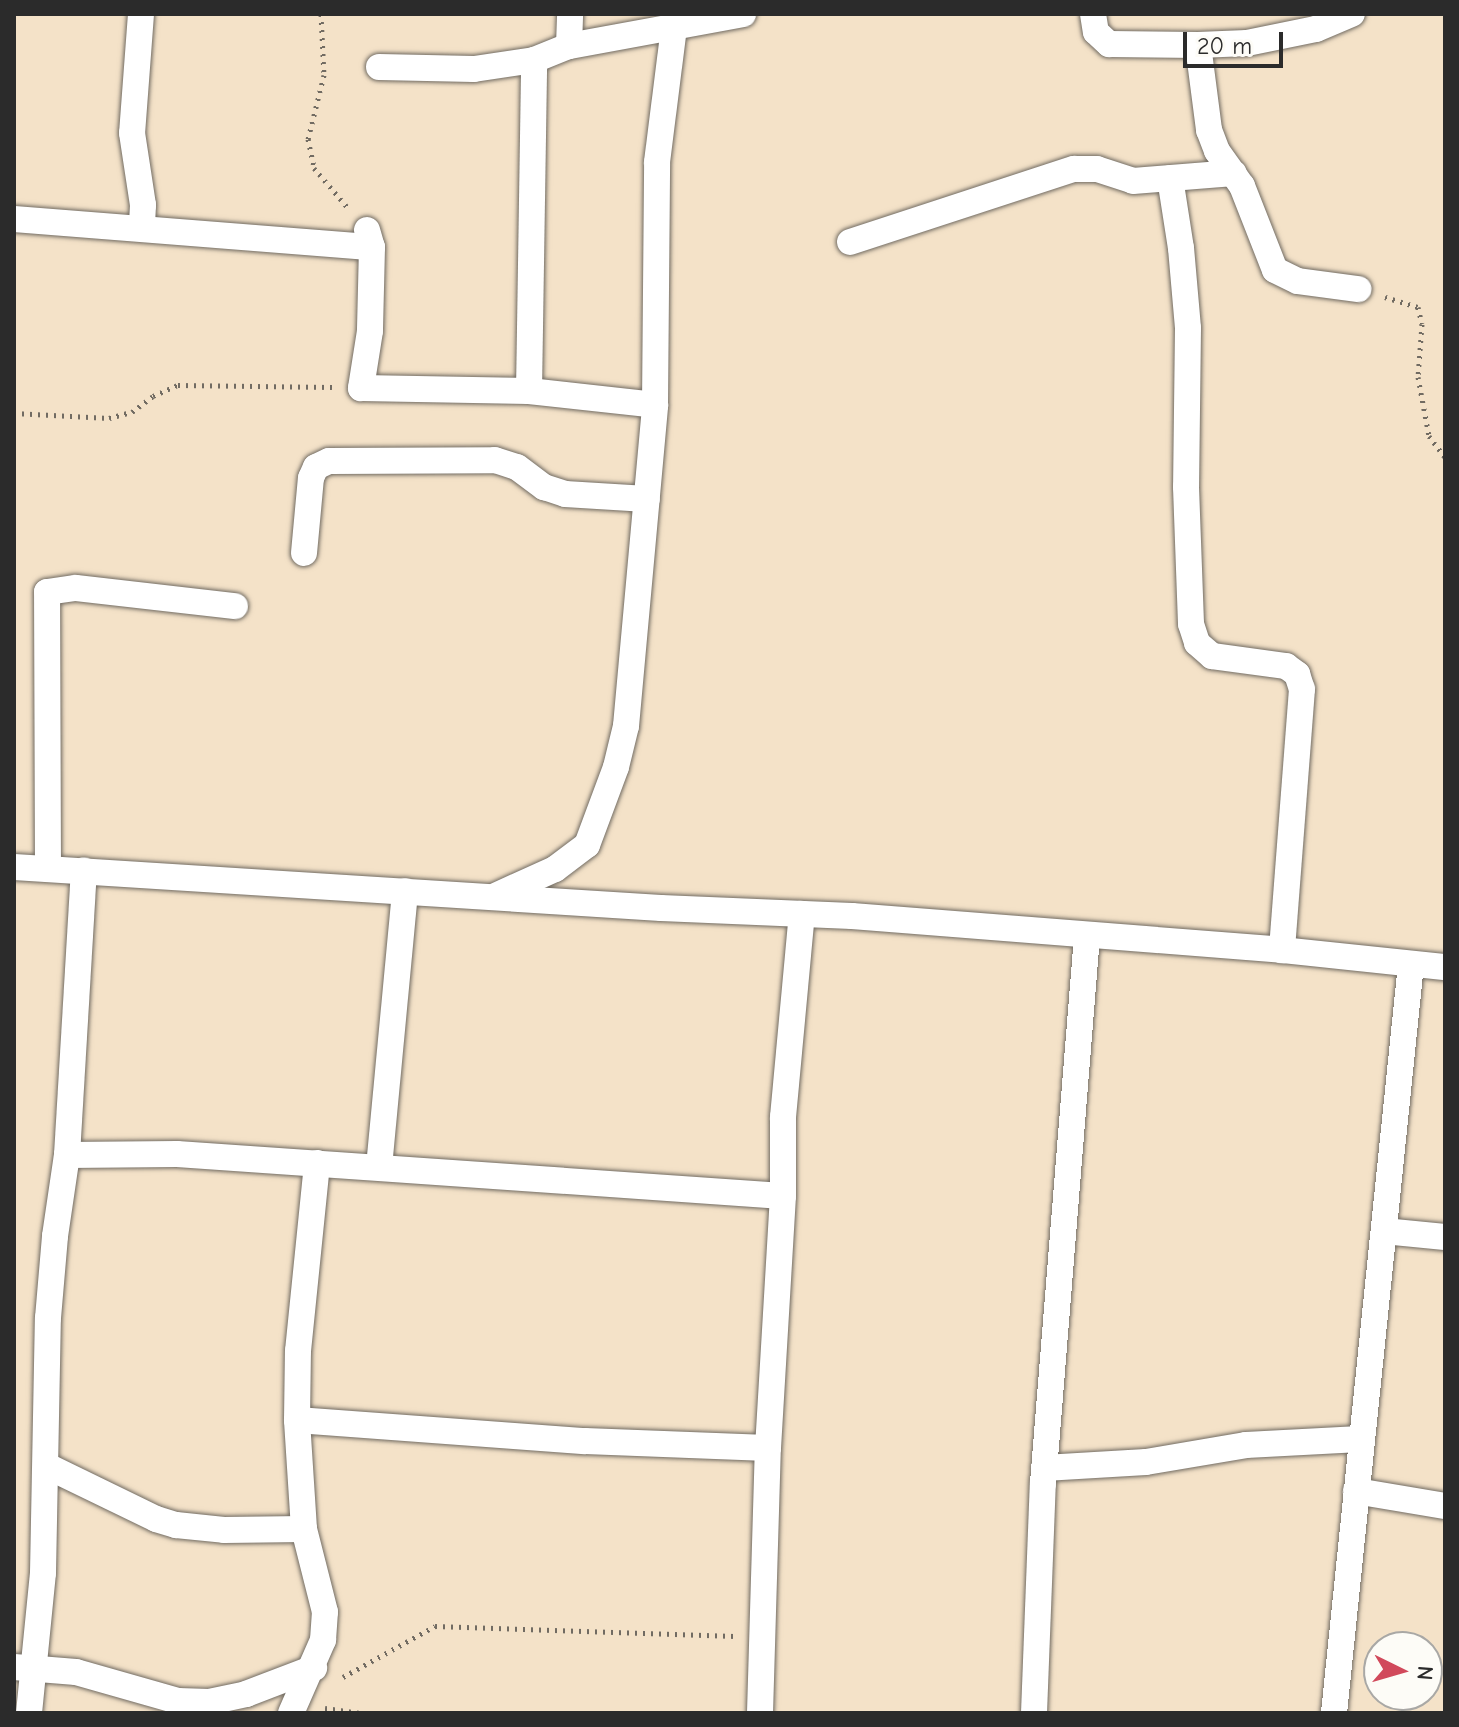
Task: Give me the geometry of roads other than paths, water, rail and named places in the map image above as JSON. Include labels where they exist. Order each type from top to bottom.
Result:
[{"type":"street","points":[[141,14],[141,52],[132,105],[132,133],[143,205],[142,227]]},
{"type":"street","points":[[569,46],[570,14]]},
{"type":"street","points":[[379,67],[488,68],[534,60],[569,46],[743,14]]},
{"type":"street","points":[[1093,14],[1096,32],[1109,44],[1198,45],[1247,43],[1316,29],[1352,14]]},
{"type":"street","points":[[492,897],[576,857],[587,845],[616,767],[626,726],[655,405],[657,162],[674,28]]},
{"type":"street","points":[[1198,45],[1209,130],[1217,151],[1234,173],[1275,270],[1298,281],[1358,289]]},
{"type":"street","points":[[529,391],[534,60]]},
{"type":"street","points":[[850,242],[1074,169],[1097,169],[1133,181],[1234,173]]},
{"type":"street","points":[[1170,178],[1181,248],[1188,328],[1186,487],[1191,624],[1197,643],[1212,656],[1286,666],[1297,674],[1302,689],[1282,950]]},
{"type":"street","points":[[14,219],[369,238],[370,331],[361,388],[529,391],[655,405]]},
{"type":"street","points":[[304,553],[311,478],[316,467],[329,461],[495,460],[517,467],[544,487],[565,494],[647,499]]},
{"type":"street","points":[[48,869],[47,592],[76,588],[235,606]]},
{"type":"street","points":[[14,867],[802,914],[1433,960],[1384,1231],[1360,1439],[1334,1713]]},
{"type":"street","points":[[29,1713],[24,1668],[47,1466],[48,1318],[67,1155],[84,871]]},
{"type":"street","points":[[379,1167],[405,891]]},
{"type":"street","points":[[760,1713],[768,1448],[783,1196],[783,1117],[802,914]]},
{"type":"street","points":[[1034,1713],[1044,1468],[1087,936]]},
{"type":"street","points":[[67,1155],[177,1154],[783,1196]]},
{"type":"street","points":[[292,1708],[314,1668],[323,1640],[325,1612],[304,1529],[297,1420],[298,1351],[317,1163]]},
{"type":"street","points":[[1384,1231],[1445,1237]]},
{"type":"street","points":[[297,1420],[585,1441],[768,1448]]},
{"type":"street","points":[[1044,1468],[1146,1462],[1246,1445],[1360,1439]]},
{"type":"street","points":[[47,1466],[166,1522],[224,1530],[304,1529]]},
{"type":"street","points":[[1356,1491],[1445,1506]]},
{"type":"street","points":[[24,1668],[76,1672],[178,1701],[209,1702],[246,1694],[314,1668]]}]
